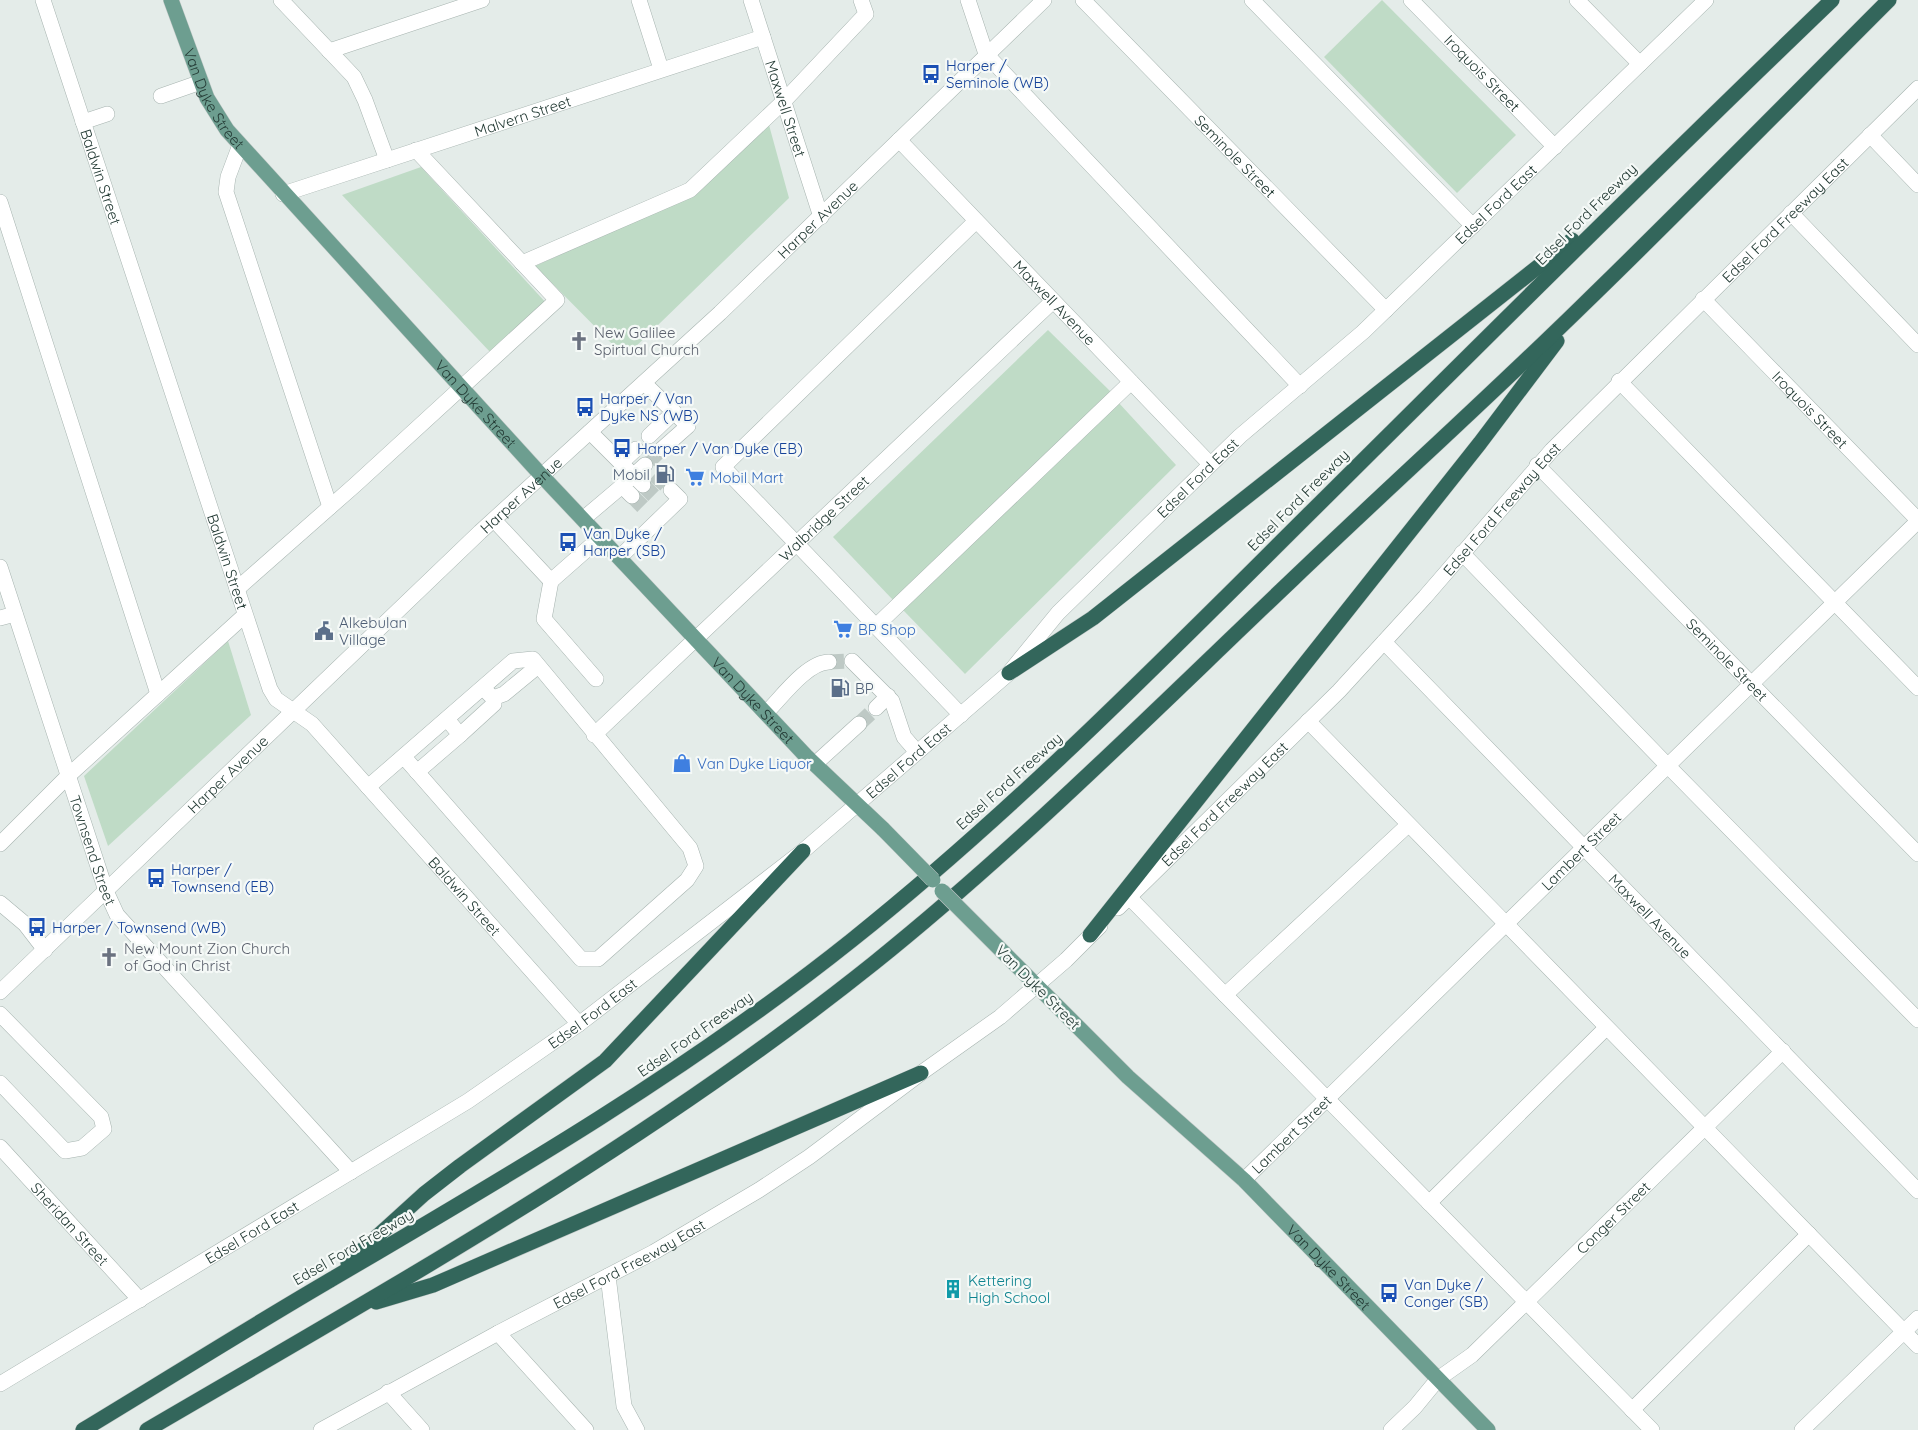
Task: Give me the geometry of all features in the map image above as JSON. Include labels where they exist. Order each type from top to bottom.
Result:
[{"type":"highway","name":"Edsel Ford Freeway","points":[[83,1430],[325,1283],[451,1211],[647,1089],[774,1000],[856,938],[1006,810],[1140,682],[1630,194],[1832,0]]},
{"type":"highway","points":[[147,1430],[517,1211],[663,1116],[777,1037],[875,962],[1019,839],[1584,304],[1889,0]]},
{"type":"highway","points":[[1009,673],[1093,618],[1630,194]]},
{"type":"highway","points":[[1090,935],[1480,443],[1584,304]]},
{"type":"highway","points":[[325,1283],[424,1194],[605,1061],[803,851]]},
{"type":"highway","points":[[353,1309],[433,1285],[921,1073]]},
{"type":"main road","name":"Van Dyke Street","points":[[171,0],[201,82],[216,115],[283,194],[542,476],[815,764],[883,829],[1128,1077],[1244,1180],[1488,1430]]},
{"type":"street","name":"Baldwin Street","points":[[43,0],[270,688],[276,699],[312,724],[578,1024]]},
{"type":"street","points":[[281,0],[354,77],[365,100],[387,160]]},
{"type":"street","points":[[329,51],[482,0]]},
{"type":"street","points":[[639,0],[661,69]]},
{"type":"street","name":"Maxwell Street","points":[[751,0],[821,217]]},
{"type":"street","points":[[522,263],[690,190],[784,101],[866,14],[861,0]]},
{"type":"street","points":[[968,0],[986,54],[1300,386]]},
{"type":"street","name":"Harper Avenue","points":[[0,992],[494,520],[821,217],[986,54],[1044,0]]},
{"type":"street","name":"Seminole Street","points":[[1084,0],[1386,310]]},
{"type":"street","points":[[1252,0],[1473,226]]},
{"type":"street","name":"Iroquois Street","points":[[1411,0],[1555,147]]},
{"type":"street","points":[[1577,0],[1640,64]]},
{"type":"street","name":"Edsel Ford East","points":[[0,1384],[468,1101],[578,1024],[803,851],[1009,673],[1058,613],[1210,464],[1386,310],[1706,0]]},
{"type":"street","name":"Malvern Street","points":[[283,194],[763,37]]},
{"type":"street","points":[[161,96],[201,82]]},
{"type":"street","name":"Edsel Ford Freeway East","points":[[321,1430],[498,1333],[654,1252],[759,1190],[809,1157],[921,1073],[1000,1017],[1038,985],[1308,721],[1384,642],[1537,465],[1619,381],[1918,88]]},
{"type":"street","points":[[83,122],[106,114]]},
{"type":"street","points":[[1870,136],[1918,185]]},
{"type":"street","name":"Maxwell Avenue","points":[[899,140],[1210,464]]},
{"type":"street","points":[[240,145],[228,177],[226,192],[330,507]]},
{"type":"street","points":[[237,589],[557,300],[416,150]]},
{"type":"street","points":[[0,202],[158,694]]},
{"type":"street","points":[[1791,213],[1918,345]]},
{"type":"street","points":[[961,715],[723,467],[976,221]]},
{"type":"street","name":"Iroquois Street","points":[[1702,299],[1918,521]]},
{"type":"street","name":"Walbridge Street","points":[[594,735],[1053,301]]},
{"type":"street","points":[[1619,381],[1918,688]]},
{"type":"street","points":[[876,626],[1131,382]]},
{"type":"street","points":[[644,383],[688,426],[662,450]]},
{"type":"street","points":[[649,436],[674,412]]},
{"type":"street","points":[[590,432],[638,481]]},
{"type":"street","points":[[621,463],[636,449]]},
{"type":"street","name":"Seminole Street","points":[[1537,465],[1918,854]]},
{"type":"street","points":[[583,519],[627,491],[649,467]]},
{"type":"street","points":[[620,557],[652,517],[664,506],[680,499],[671,490]]},
{"type":"street","points":[[494,520],[551,581]]},
{"type":"street","name":"Lambert Street","points":[[1244,1180],[1918,521]]},
{"type":"street","points":[[596,679],[544,619],[551,581],[600,537]]},
{"type":"street","points":[[1462,553],[1918,1020]]},
{"type":"street","name":"Townsend Street","points":[[0,567],[106,891],[117,915],[351,1172]]},
{"type":"street","points":[[0,618],[15,614]]},
{"type":"street","points":[[0,844],[68,776],[245,615]]},
{"type":"street","name":"Maxwell Avenue","points":[[1384,642],[1918,1191]]},
{"type":"street","points":[[368,787],[447,719],[488,693],[513,661],[533,659],[594,735],[690,848],[696,866],[687,880],[598,959],[581,959],[404,757]]},
{"type":"street","points":[[852,661],[892,701],[904,737],[917,752]]},
{"type":"street","points":[[766,713],[812,667],[821,662],[829,662]]},
{"type":"street","points":[[417,772],[494,704],[488,693]]},
{"type":"street","points":[[876,708],[888,696]]},
{"type":"street","points":[[447,719],[460,735]]},
{"type":"street","points":[[1308,721],[1504,925],[1918,1346]]},
{"type":"street","points":[[815,764],[859,724]]},
{"type":"street","points":[[1225,996],[1408,825]]},
{"type":"street","points":[[1129,897],[1652,1430]]},
{"type":"street","points":[[0,903],[25,924],[45,950]]},
{"type":"street","points":[[0,1014],[101,1117],[104,1129],[82,1148],[66,1151],[0,1083]]},
{"type":"street","points":[[1429,1203],[1606,1028]]},
{"type":"street","name":"Conger Street","points":[[1391,1430],[1416,1407],[1438,1379],[1472,1355],[1782,1051]]},
{"type":"street","name":"Sheridan Street","points":[[0,1147],[140,1300]]},
{"type":"street","points":[[1632,1410],[1809,1234]]},
{"type":"street","points":[[608,1276],[624,1406],[637,1430]]},
{"type":"street","points":[[1802,1430],[1918,1318]]},
{"type":"street","points":[[498,1333],[586,1430]]},
{"type":"street","points":[[388,1392],[422,1430]]},
{"type":"green space","points":[[1382,0],[1516,135],[1457,193],[1324,57]]},
{"type":"green space","points":[[769,125],[789,198],[625,357],[535,266],[690,197]]},
{"type":"green space","points":[[421,167],[548,305],[491,353],[342,195]]},
{"type":"green space","points":[[1048,330],[1111,392],[893,600],[833,537]]},
{"type":"green space","points":[[1118,402],[1176,465],[965,674],[903,610]]},
{"type":"green space","points":[[228,641],[251,715],[108,846],[84,776]]},
{"type":"tunnel","points":[[649,461],[662,449]]},
{"type":"tunnel","points":[[654,475],[671,490]]},
{"type":"tunnel","points":[[643,485],[659,501]]},
{"type":"tunnel","points":[[632,496],[648,512]]},
{"type":"tunnel","points":[[829,662],[852,661]]},
{"type":"tunnel","points":[[859,724],[876,708]]},
{"type":"place","name":"Harper / Seminole (WB)","points":[[931,74]]},
{"type":"place","name":"New Galilee Spirtual Church","points":[[579,341]]},
{"type":"place","name":"Harper / Van Dyke NS (WB)","points":[[585,407]]},
{"type":"place","name":"Harper / Van Dyke (EB)","points":[[622,448]]},
{"type":"place","name":"Mobil","points":[[665,474]]},
{"type":"place","name":"Mobil Mart","points":[[695,477]]},
{"type":"place","name":"Van Dyke / Harper (SB)","points":[[568,542]]},
{"type":"place","name":"BP Shop","points":[[843,629]]},
{"type":"place","name":"Alkebulan Village","points":[[324,631]]},
{"type":"place","name":"BP","points":[[840,688]]},
{"type":"place","name":"Van Dyke Liquor","points":[[682,763]]},
{"type":"place","name":"Harper / Townsend (EB)","points":[[156,878]]},
{"type":"place","name":"Harper / Townsend (WB)","points":[[37,927]]},
{"type":"place","name":"New Mount Zion Church of God in Christ","points":[[109,957]]},
{"type":"place","name":"Kettering High School","points":[[953,1289]]},
{"type":"place","name":"Van Dyke / Conger (SB)","points":[[1389,1293]]}]
